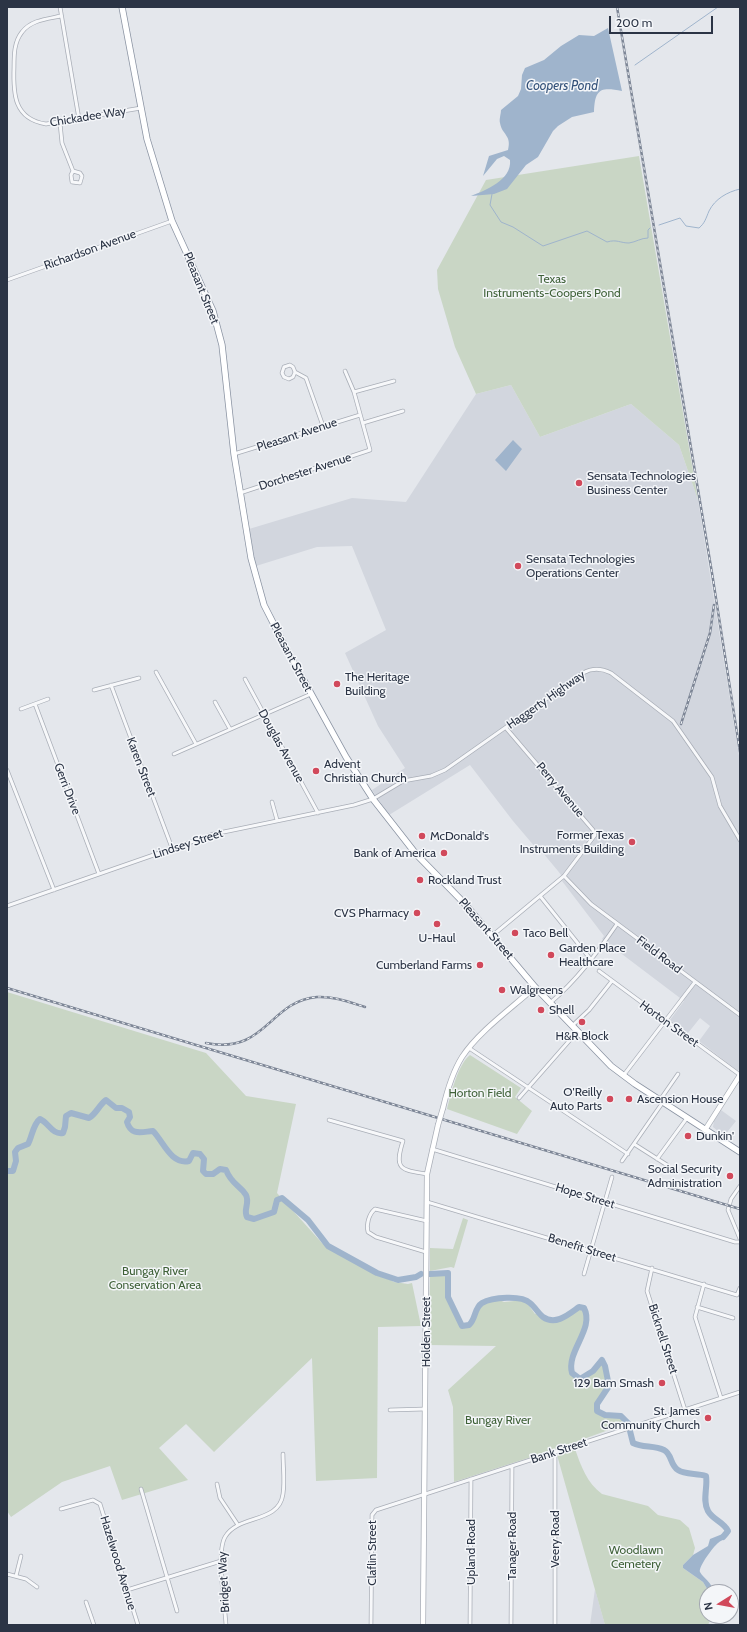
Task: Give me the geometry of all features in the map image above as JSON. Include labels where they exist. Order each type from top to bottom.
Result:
[{"type":"highway","name":"Pleasant Street","points":[[122,7],[147,139],[172,221],[213,311],[219,332],[222,345],[234,454],[251,558],[259,591],[272,623],[346,757],[373,799],[416,854],[493,935],[535,987],[611,1066],[623,1076],[740,1152]]},
{"type":"main road","name":"Holden Street","points":[[423,1625],[427,1174],[431,1149],[451,1080],[457,1065],[476,1039],[535,987]]},
{"type":"main road","points":[[705,1130],[740,1075]]},
{"type":"street","points":[[60,7],[79,119]]},
{"type":"street","name":"Chickadee Way","points":[[61,16],[40,20],[22,31],[15,46],[13,87],[16,102],[27,116],[38,123],[60,123],[141,108]]},
{"type":"street","points":[[60,123],[62,143],[73,171],[71,175],[72,182],[80,182],[82,176],[80,173],[73,171]]},
{"type":"street","name":"Richardson Avenue","points":[[7,280],[172,221]]},
{"type":"street","points":[[296,372],[294,377],[289,379],[283,376],[282,371],[284,367],[290,365],[296,372],[306,378],[314,396],[323,426]]},
{"type":"street","points":[[345,371],[354,392],[363,424],[403,411]]},
{"type":"street","points":[[354,392],[394,381]]},
{"type":"street","name":"Pleasant Avenue","points":[[234,454],[360,415]]},
{"type":"street","name":"Dorchester Avenue","points":[[240,492],[370,450],[363,424]]},
{"type":"street","name":"Haggerty Highway","points":[[373,799],[403,781],[431,776],[445,770],[585,672],[597,669],[607,671],[673,722],[712,776],[718,801],[740,840]]},
{"type":"street","points":[[156,672],[196,744]]},
{"type":"street","points":[[94,690],[139,678]]},
{"type":"street","name":"Douglas Avenue","points":[[244,679],[318,813]]},
{"type":"street","name":"Karen Street","points":[[110,685],[172,848]]},
{"type":"street","points":[[174,754],[311,694]]},
{"type":"street","points":[[21,708],[48,699]]},
{"type":"street","points":[[216,702],[230,729]]},
{"type":"street","name":"Gerri Drive","points":[[35,704],[99,874]]},
{"type":"street","name":"Perry Avenue","points":[[493,935],[564,876],[594,838],[595,832],[506,728]]},
{"type":"street","points":[[7,770],[54,890]]},
{"type":"street","name":"Lindsey Street","points":[[7,906],[214,834],[318,813],[373,799]]},
{"type":"street","points":[[272,802],[278,820]]},
{"type":"street","name":"Field Road","points":[[564,876],[586,900],[740,1015]]},
{"type":"street","points":[[540,896],[592,961]]},
{"type":"street","points":[[550,1003],[565,990],[592,961],[617,924]]},
{"type":"street","name":"Horton Street","points":[[599,971],[740,1075]]},
{"type":"street","points":[[572,1026],[589,1010],[612,980]]},
{"type":"street","points":[[623,1076],[695,982]]},
{"type":"street","points":[[519,1098],[577,1032]]},
{"type":"street","points":[[469,1048],[628,1154]]},
{"type":"street","points":[[622,1162],[678,1074]]},
{"type":"street","points":[[657,1159],[687,1118]]},
{"type":"street","points":[[329,1120],[403,1141],[398,1155],[398,1162],[400,1166],[404,1170],[427,1174]]},
{"type":"street","points":[[634,1144],[667,1166]]},
{"type":"street","name":"Hope Street","points":[[431,1149],[740,1242]]},
{"type":"street","points":[[584,1274],[612,1177]]},
{"type":"street","points":[[740,1186],[732,1199],[728,1210],[740,1239]]},
{"type":"street","name":"Benefit Street","points":[[427,1202],[652,1268],[737,1295],[740,1288]]},
{"type":"street","points":[[426,1252],[376,1237],[368,1232],[367,1229],[369,1216],[375,1209],[427,1221]]},
{"type":"street","name":"Bicknell Street","points":[[652,1268],[647,1291],[686,1410]]},
{"type":"street","points":[[704,1284],[695,1317],[721,1398]]},
{"type":"street","points":[[697,1307],[734,1318]]},
{"type":"street","name":"Bank Street","points":[[424,1494],[740,1392]]},
{"type":"street","points":[[390,1410],[425,1409]]},
{"type":"street","name":"Veery Road","points":[[555,1452],[555,1625]]},
{"type":"street","name":"Bridget Way","points":[[226,1625],[221,1561],[221,1551],[225,1537],[228,1532],[238,1525],[268,1515],[279,1505],[283,1494],[283,1454]]},
{"type":"street","name":"Tanager Road","points":[[511,1625],[512,1466]]},
{"type":"street","name":"Upland Road","points":[[470,1625],[471,1479]]},
{"type":"street","points":[[217,1484],[220,1498],[238,1525]]},
{"type":"street","points":[[141,1490],[177,1610]]},
{"type":"street","name":"Claflin Street","points":[[371,1625],[373,1513],[378,1509],[424,1494]]},
{"type":"street","name":"Hazelwood Avenue","points":[[60,1509],[90,1500],[98,1501],[138,1625]]},
{"type":"street","points":[[16,1576],[20,1556]]},
{"type":"street","points":[[127,1590],[221,1561]]},
{"type":"street","points":[[7,1574],[31,1582],[37,1587]]},
{"type":"street","points":[[86,1602],[94,1625]]},
{"type":"shaded area","points":[[511,385],[540,437],[631,404],[679,445],[698,500],[740,762],[740,1068],[738,1071],[699,1041],[710,1026],[700,1018],[688,1033],[670,1020],[684,1001],[602,939],[604,936],[562,881],[564,879],[558,871],[543,853],[541,854],[513,821],[470,765],[389,815],[372,790],[405,768],[378,726],[345,653],[386,630],[352,546],[317,547],[256,566],[249,529],[352,498],[406,502],[476,394]]},
{"type":"shaded area","points":[[721,1110],[736,1121],[724,1136],[713,1127],[714,1121]]},
{"type":"shaded area","points":[[595,1589],[605,1625],[590,1625]]},
{"type":"green space","name":"Texas Instruments-Coopers Pond","points":[[639,156],[698,500],[679,445],[631,404],[540,437],[511,385],[476,394],[455,347],[438,289],[437,270],[486,180]]},
{"type":"green space","name":"Bungay River Conservation Area","points":[[7,992],[206,1053],[246,1096],[296,1104],[277,1193],[322,1243],[394,1282],[408,1284],[412,1283],[421,1326],[378,1327],[377,1478],[316,1481],[312,1358],[214,1452],[186,1424],[159,1448],[188,1480],[122,1500],[110,1466],[62,1482],[11,1517],[7,1511]]},
{"type":"green space","name":"Horton Field","points":[[470,1055],[521,1088],[515,1097],[532,1111],[517,1134],[447,1109],[459,1072],[462,1065]]},
{"type":"green space","points":[[463,1218],[468,1220],[454,1268],[451,1267],[430,1271],[430,1248],[453,1249]]},
{"type":"green space","points":[[435,1272],[448,1273],[448,1297],[463,1326],[469,1325],[473,1321],[477,1309],[482,1303],[495,1298],[504,1302],[525,1300],[535,1314],[539,1312],[545,1317],[553,1319],[565,1318],[579,1307],[584,1308],[586,1324],[573,1357],[571,1365],[572,1373],[580,1379],[593,1371],[602,1360],[605,1366],[609,1386],[597,1404],[597,1411],[605,1415],[621,1416],[628,1423],[556,1449],[454,1482],[453,1407],[448,1390],[496,1346],[429,1345],[430,1274]]},
{"type":"green space","name":"Woodlawn Cemetery","points":[[575,1449],[588,1479],[602,1494],[648,1506],[658,1515],[680,1520],[689,1528],[695,1548],[693,1555],[683,1565],[683,1568],[704,1584],[699,1584],[699,1624],[708,1625],[605,1625],[557,1455]]},
{"type":"water","name":"Coopers Pond","points":[[608,28],[622,91],[608,89],[600,91],[597,94],[594,112],[572,117],[558,126],[553,131],[538,157],[526,165],[507,189],[494,194],[471,196],[484,191],[497,183],[507,173],[510,167],[510,160],[504,156],[497,159],[483,176],[489,156],[508,150],[509,141],[500,123],[501,110],[518,96],[521,89],[522,75],[525,68],[544,60],[561,46],[579,35],[594,36]]},
{"type":"water","points":[[513,440],[522,449],[506,471],[495,460]]},
{"type":"water","points":[[730,1531],[727,1537],[718,1543],[710,1552],[700,1569],[700,1572],[710,1584],[704,1584],[683,1568],[683,1565],[693,1555],[708,1546],[710,1539]]},
{"type":"waterway","points":[[635,65],[718,7]]},
{"type":"waterway","points":[[659,225],[680,218],[686,226],[699,228],[704,222],[709,211],[718,200],[726,194],[740,189]]},
{"type":"waterway","points":[[492,194],[490,205],[501,222],[513,227],[543,246],[587,231],[607,242],[616,241],[629,243],[648,238],[648,230],[650,228]]},
{"type":"waterway","name":"Bungay River","points":[[7,1171],[13,1171],[16,1161],[15,1152],[18,1148],[28,1144],[34,1127],[40,1119],[53,1131],[63,1133],[66,1116],[71,1113],[89,1118],[106,1100],[116,1108],[122,1108],[129,1112],[130,1117],[127,1122],[131,1129],[137,1132],[153,1131],[172,1156],[177,1159],[189,1161],[193,1153],[200,1154],[204,1159],[203,1171],[206,1174],[213,1174],[220,1169],[226,1170],[233,1182],[246,1195],[247,1217],[254,1219],[274,1212],[277,1200],[282,1198],[308,1220],[328,1246],[377,1273],[398,1280],[416,1277],[421,1274]]},
{"type":"waterway","name":"Bungay River","points":[[430,1274],[448,1273],[448,1297],[462,1326],[469,1325],[471,1323],[479,1305],[499,1298],[526,1300],[543,1317],[553,1320],[567,1316],[579,1307],[584,1308],[586,1324],[573,1357],[571,1365],[572,1373],[580,1379],[593,1371],[602,1360],[605,1366],[609,1386],[597,1404],[597,1411],[605,1415],[621,1416],[628,1423]]},
{"type":"waterway","name":"Bungay River","points":[[630,1431],[633,1443],[664,1450],[667,1452],[675,1468],[681,1472],[706,1476],[706,1507],[710,1514],[724,1525],[728,1531],[723,1537]]},
{"type":"railway","points":[[617,7],[712,573],[740,752]]},
{"type":"railway","points":[[681,724],[710,633],[714,605]]},
{"type":"railway","points":[[7,988],[740,1209]]},
{"type":"railway","points":[[206,1043],[226,1045],[242,1041],[255,1035],[288,1008],[301,1001],[317,997],[329,997],[365,1007]]},
{"type":"place","name":"Sensata Technologies Business Center","points":[[579,483]]},
{"type":"place","name":"Sensata Technologies Operations Center","points":[[518,566]]},
{"type":"place","name":"The Heritage Building","points":[[337,684]]},
{"type":"place","name":"Advent Christian Church","points":[[316,771]]},
{"type":"place","name":"McDonald's","points":[[422,836]]},
{"type":"place","name":"Former Texas Instruments Building","points":[[632,842]]},
{"type":"place","name":"Bank of America","points":[[444,853]]},
{"type":"place","name":"Rockland Trust","points":[[420,880]]},
{"type":"place","name":"CVS Pharmacy","points":[[417,913]]},
{"type":"place","name":"U-Haul","points":[[437,924]]},
{"type":"place","name":"Taco Bell","points":[[515,933]]},
{"type":"place","name":"Garden Place Healthcare","points":[[551,955]]},
{"type":"place","name":"Cumberland Farms","points":[[480,965]]},
{"type":"place","name":"Walgreens","points":[[502,990]]},
{"type":"place","name":"Shell","points":[[541,1010]]},
{"type":"place","name":"H&R Block","points":[[582,1022]]},
{"type":"place","name":"O'Reilly Auto Parts","points":[[610,1099]]},
{"type":"place","name":"Ascension House","points":[[629,1099]]},
{"type":"place","name":"Dunkin'","points":[[688,1136]]},
{"type":"place","name":"Social Security Administration","points":[[730,1176]]},
{"type":"place","name":"129 Bam Smash","points":[[662,1383]]},
{"type":"place","name":"St. James Community Church","points":[[708,1418]]}]
